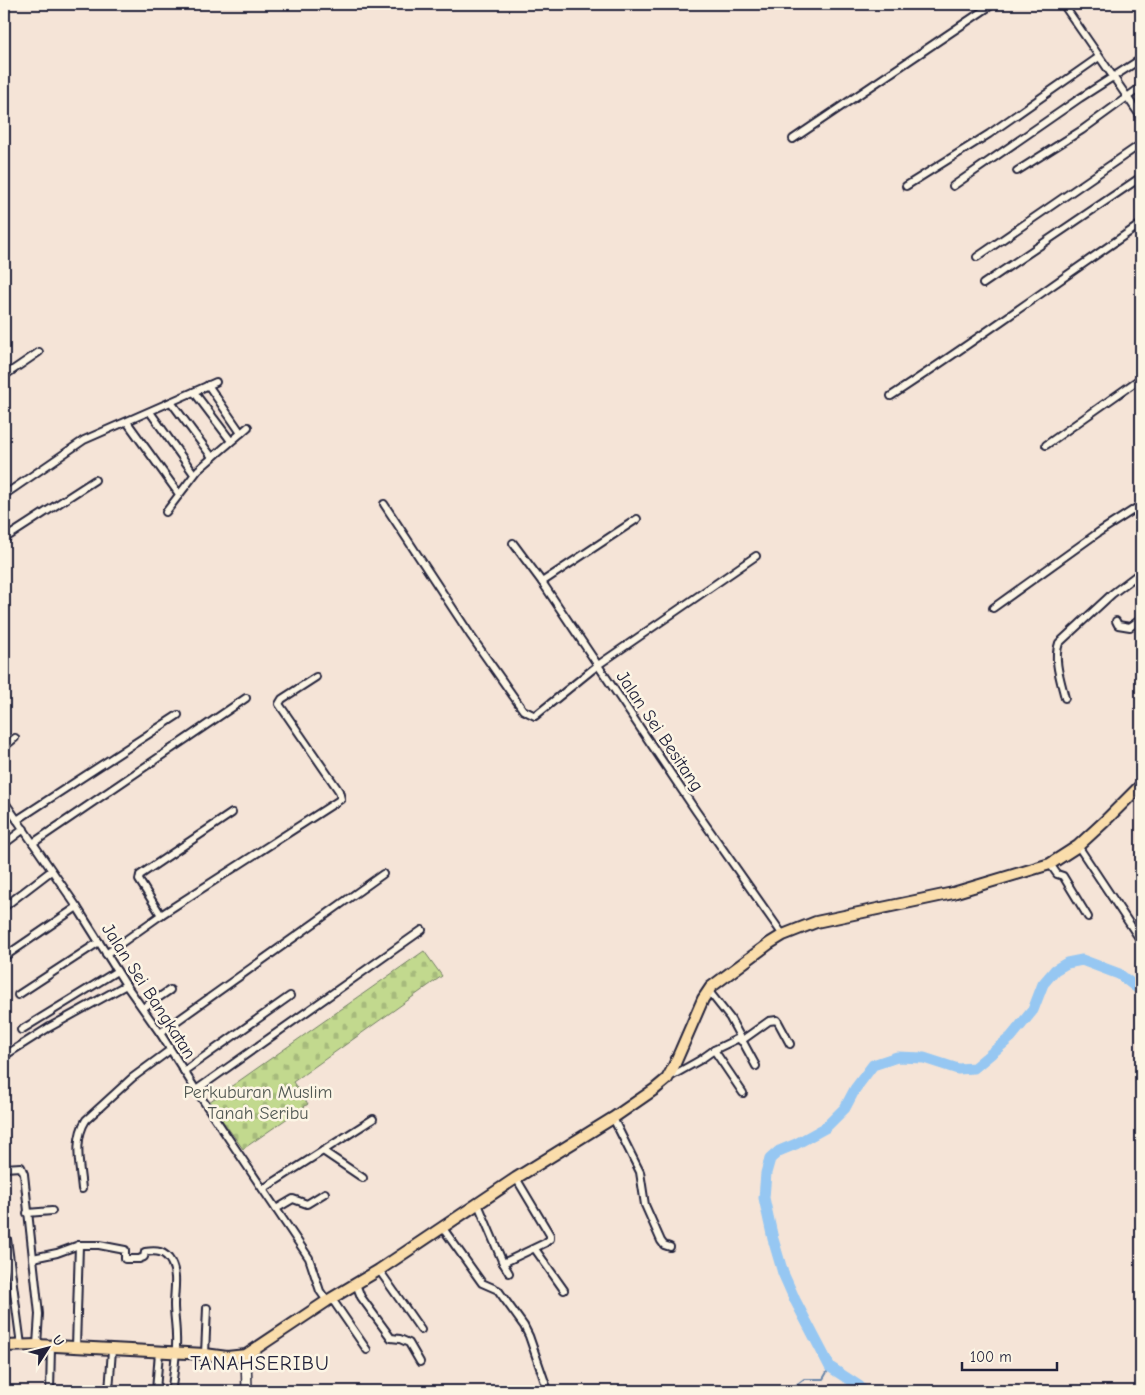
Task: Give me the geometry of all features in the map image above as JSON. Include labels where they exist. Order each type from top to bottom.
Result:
[{"type":"main road","points":[[4,1346],[38,1345],[205,1354],[227,1357],[246,1355],[329,1300],[379,1270],[516,1178],[613,1118],[667,1078],[708,990],[758,951],[783,935],[816,922],[953,893],[1050,864],[1078,846],[1141,785]]},
{"type":"main road","points":[[246,1355],[247,1391]]},
{"type":"street","points":[[793,138],[993,4]]},
{"type":"street","points":[[1063,4],[1126,97],[1140,114]]},
{"type":"street","points":[[906,186],[989,134],[1099,57]]},
{"type":"street","points":[[953,186],[1004,149],[1141,59]]},
{"type":"street","points":[[1017,171],[1082,130],[1141,88]]},
{"type":"street","points":[[976,257],[1141,144]]},
{"type":"street","points":[[983,284],[1141,177]]},
{"type":"street","points":[[891,396],[956,354],[1000,321],[1141,224]]},
{"type":"street","points":[[4,376],[39,352]]},
{"type":"street","points":[[1046,445],[1141,378]]},
{"type":"street","points":[[4,495],[84,440],[216,382]]},
{"type":"street","points":[[208,385],[241,432]]},
{"type":"street","points":[[194,392],[231,442]]},
{"type":"street","points":[[172,402],[212,458]]},
{"type":"street","points":[[150,412],[194,474]]},
{"type":"street","points":[[126,422],[179,494]]},
{"type":"street","points":[[166,512],[194,474],[248,427]]},
{"type":"street","points":[[4,539],[95,480]]},
{"type":"street","points":[[384,504],[471,636],[523,710],[527,714],[537,716],[598,665],[756,556]]},
{"type":"street","points":[[993,608],[1099,532],[1141,505]]},
{"type":"street","points":[[542,582],[637,519]]},
{"type":"street","name":"Jalan Sei Besitang","points":[[513,543],[542,582],[696,811],[783,935]]},
{"type":"street","points":[[1065,698],[1057,660],[1059,643],[1112,594],[1141,572]]},
{"type":"street","points":[[1116,621],[1118,625],[1130,627],[1141,620]]},
{"type":"street","points":[[106,954],[161,915],[341,799],[339,791],[280,704],[282,700],[316,677]]},
{"type":"street","points":[[33,843],[246,698]]},
{"type":"street","points":[[17,820],[178,716]]},
{"type":"street","points":[[4,747],[16,738]]},
{"type":"street","name":"Jalan Sei Bangkatan","points":[[4,801],[77,907],[126,985],[160,1033],[309,1258],[320,1291],[367,1350]]},
{"type":"street","points":[[161,915],[139,880],[140,875],[232,813]]},
{"type":"street","points":[[4,844],[24,829]]},
{"type":"street","points":[[1078,846],[1141,941]]},
{"type":"street","points":[[1050,864],[1057,874],[1063,876],[1088,917]]},
{"type":"street","points":[[4,907],[51,871]]},
{"type":"street","points":[[160,1033],[383,874]]},
{"type":"street","points":[[4,956],[77,907]]},
{"type":"street","points":[[196,1090],[422,930]]},
{"type":"street","points":[[18,995],[99,942]]},
{"type":"street","points":[[21,1030],[117,971]]},
{"type":"street","points":[[4,1056],[48,1028],[126,985]]},
{"type":"street","points":[[143,1008],[170,990]]},
{"type":"street","points":[[708,990],[730,1018],[756,1066]]},
{"type":"street","points":[[184,1071],[290,996]]},
{"type":"street","points":[[667,1078],[714,1050],[740,1039],[769,1021],[777,1020],[790,1044]]},
{"type":"street","points":[[82,1189],[78,1141],[86,1120],[132,1078],[170,1050]]},
{"type":"street","points":[[714,1050],[743,1093]]},
{"type":"street","points":[[263,1189],[373,1118]]},
{"type":"street","points":[[613,1118],[640,1172],[645,1205],[661,1241],[670,1247]]},
{"type":"street","points":[[323,1151],[363,1178]]},
{"type":"street","points":[[4,1168],[21,1167],[24,1174],[39,1314],[38,1345]]},
{"type":"street","points":[[503,1264],[535,1249],[550,1239],[550,1233],[516,1178]]},
{"type":"street","points":[[276,1209],[293,1199],[307,1204],[326,1193]]},
{"type":"street","points":[[478,1204],[503,1264],[509,1273]]},
{"type":"street","points":[[27,1213],[52,1211]]},
{"type":"street","points":[[442,1227],[482,1283],[498,1290],[524,1326],[548,1391]]},
{"type":"street","points":[[7,1239],[21,1345]]},
{"type":"street","points":[[33,1258],[57,1253],[80,1245],[99,1245],[125,1250],[125,1259],[139,1259],[144,1257],[145,1252],[152,1250],[165,1254],[172,1263],[175,1272],[174,1306],[176,1336],[172,1387]]},
{"type":"street","points":[[76,1347],[80,1245]]},
{"type":"street","points":[[535,1249],[564,1290]]},
{"type":"street","points":[[379,1270],[421,1330]]},
{"type":"street","points":[[356,1284],[361,1297],[391,1338],[400,1339],[408,1343],[420,1362]]},
{"type":"street","points":[[205,1354],[206,1308]]},
{"type":"street","points":[[50,1391],[51,1347]]},
{"type":"street","points":[[109,1391],[112,1350]]},
{"type":"street","points":[[156,1391],[159,1352]]},
{"type":"green space","name":"Perkuburan Muslim Tanah Seribu","points":[[424,951],[442,976],[293,1082],[308,1104],[243,1149],[209,1102]]},
{"type":"waterway","points":[[863,1391],[859,1386],[830,1367],[783,1273],[764,1198],[766,1173],[770,1159],[779,1151],[825,1128],[845,1108],[855,1089],[873,1065],[897,1057],[924,1058],[958,1069],[974,1068],[1011,1037],[1033,1010],[1043,984],[1055,970],[1067,963],[1082,960],[1119,974],[1141,991]]},
{"type":"waterway","points":[[798,1391],[795,1386],[804,1379],[823,1379],[830,1367]]},
{"type":"district","name":"TANAHSERIBU","points":[[260,1363]]}]
